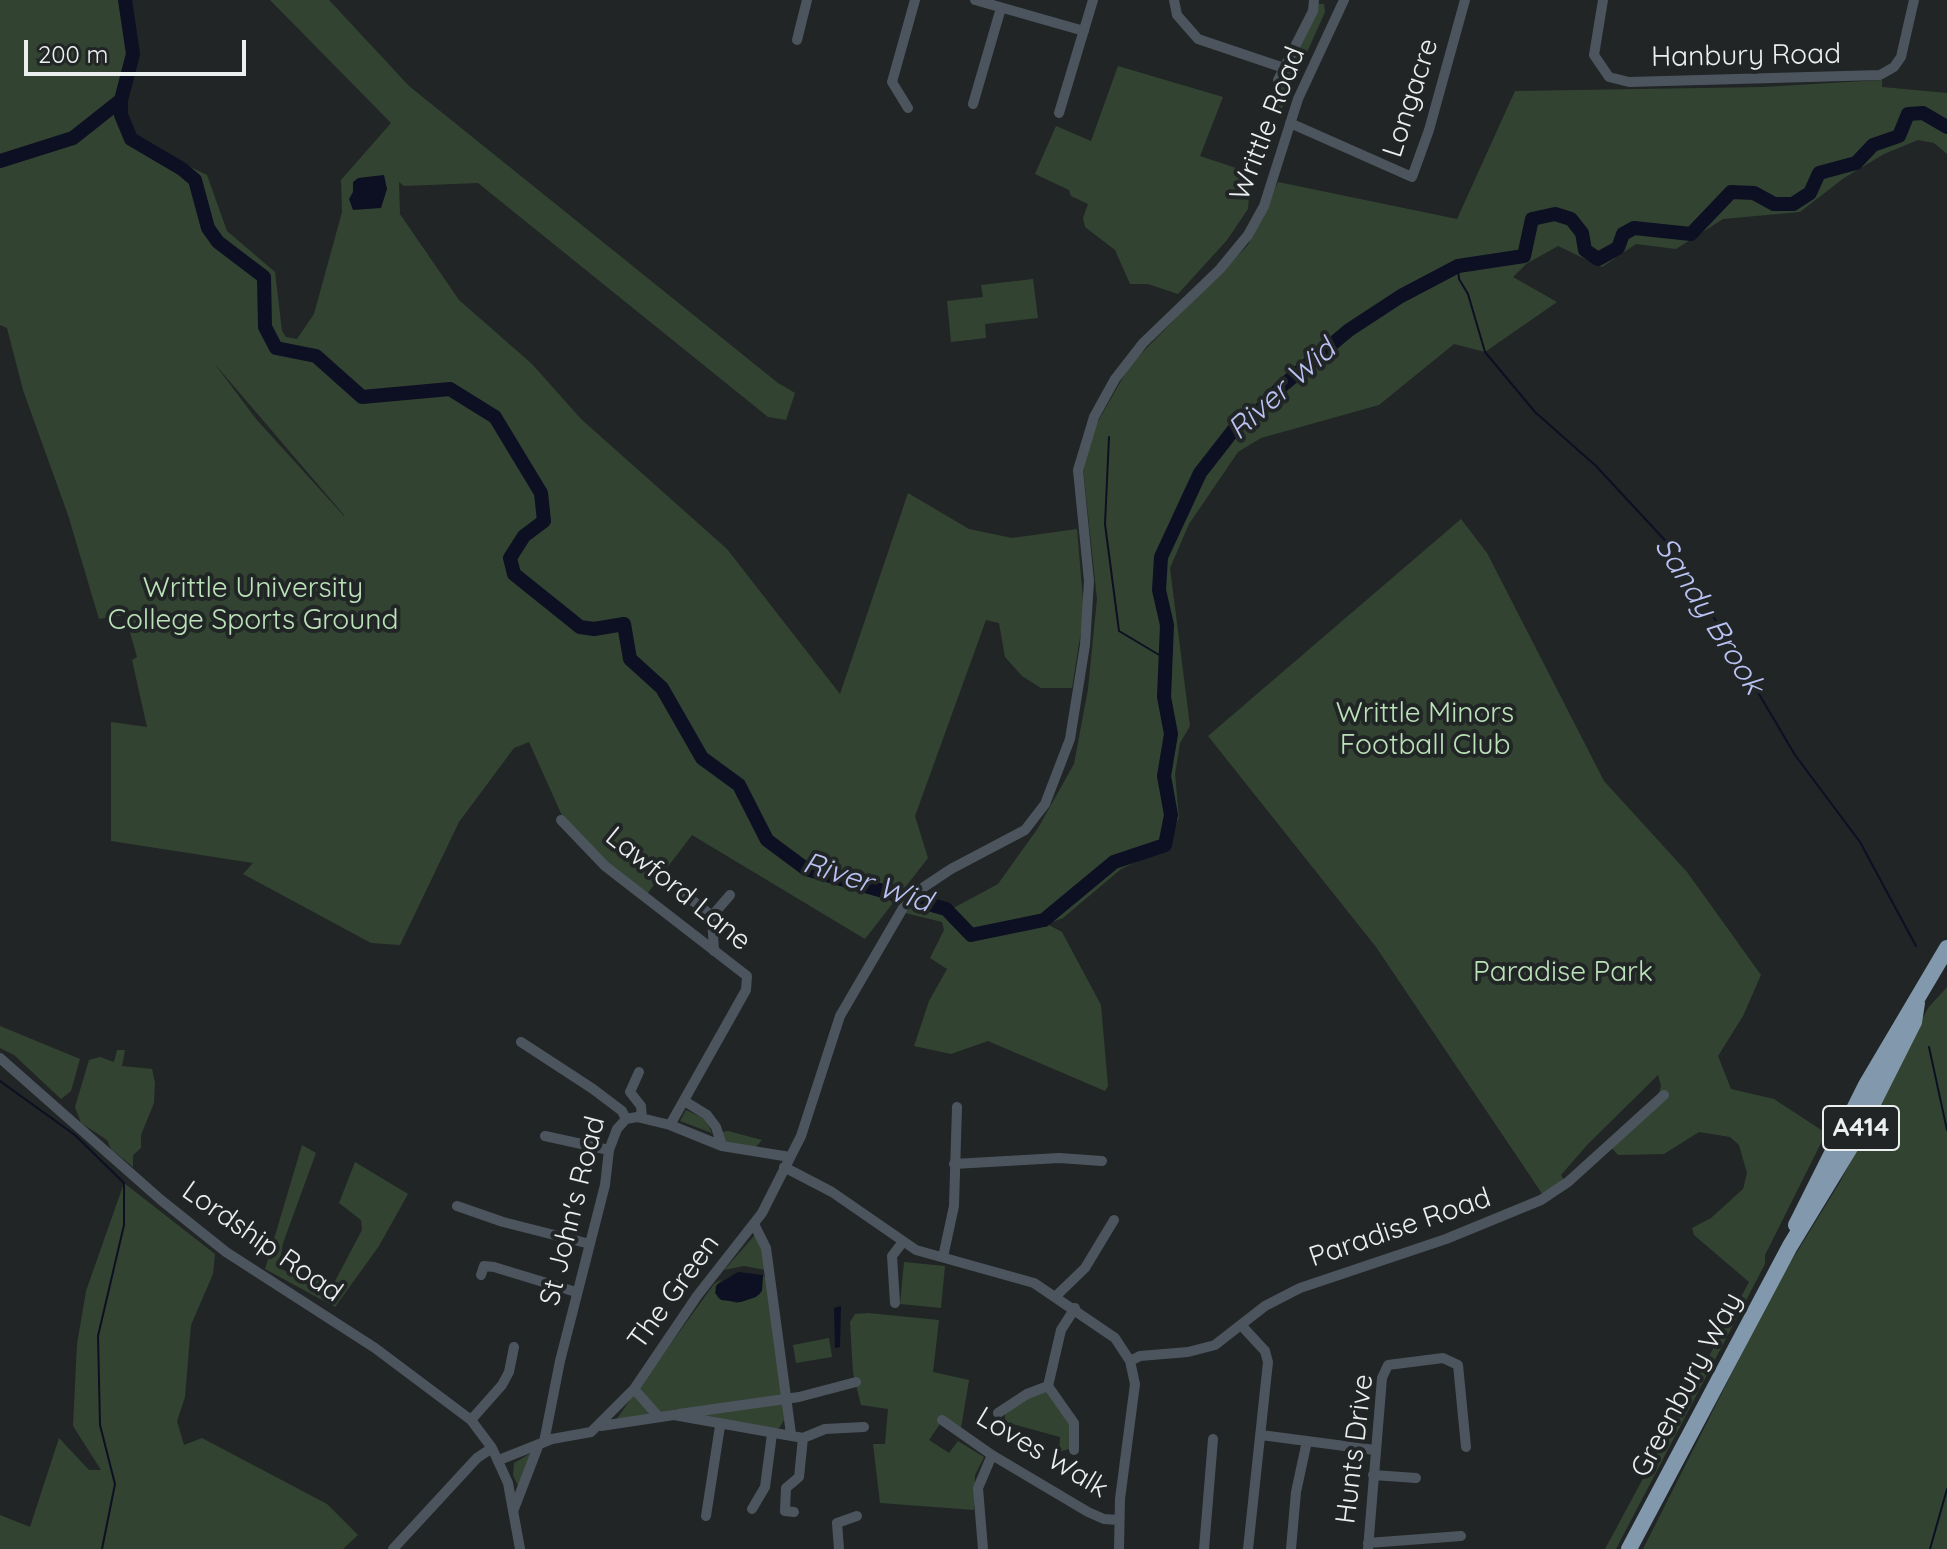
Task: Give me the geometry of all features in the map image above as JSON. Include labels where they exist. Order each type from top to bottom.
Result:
[{"type":"highway","name":"Greenbury Way","points":[[1629,1549],[1790,1246],[1854,1141],[1914,1022],[1917,1003],[1947,948]]},
{"type":"street","points":[[797,40],[807,0]]},
{"type":"street","points":[[908,108],[892,82],[915,0]]},
{"type":"street","points":[[975,0],[1084,31]]},
{"type":"street","points":[[1059,113],[1093,0]]},
{"type":"street","points":[[1174,0],[1177,15],[1198,39],[1284,68]]},
{"type":"street","points":[[1278,80],[1313,11],[1314,0]]},
{"type":"street","name":"Writtle Road","points":[[919,892],[951,869],[1025,830],[1045,804],[1070,739],[1085,645],[1089,581],[1077,481],[1079,458],[1094,417],[1130,358],[1220,269],[1257,221],[1307,78],[1344,0]]},
{"type":"street","name":"Longacre","points":[[1290,123],[1412,177],[1429,130],[1465,0]]},
{"type":"street","name":"Hanbury Road","points":[[1603,0],[1594,55],[1609,77],[1629,82],[1880,75],[1901,57],[1914,0]]},
{"type":"street","points":[[973,104],[1001,8]]},
{"type":"street","name":"Lawford Lane","points":[[561,820],[605,866],[740,969],[748,983],[686,1102],[670,1125]]},
{"type":"street","points":[[669,882],[712,916]]},
{"type":"street","name":"The Green","points":[[601,1426],[634,1389],[697,1296],[754,1224],[804,1128],[840,1016],[862,973],[906,904],[919,892]]},
{"type":"street","points":[[714,951],[712,916],[730,895]]},
{"type":"street","name":"St John's Road","points":[[514,1509],[542,1443],[576,1292],[605,1185],[609,1150],[626,1119],[612,1103],[521,1042]]},
{"type":"street","name":"Lordship Road","points":[[0,1058],[161,1200],[226,1252],[375,1348],[471,1420],[499,1460],[514,1509],[520,1549]]},
{"type":"street","points":[[639,1072],[630,1092],[641,1106],[642,1118]]},
{"type":"street","name":"Paradise Road","points":[[1130,1361],[1140,1356],[1209,1347],[1265,1306],[1300,1288],[1446,1239],[1541,1200],[1568,1182],[1664,1095]]},
{"type":"street","points":[[686,1102],[707,1115],[716,1127],[722,1146]]},
{"type":"street","points":[[943,1257],[954,1206],[957,1107]]},
{"type":"street","points":[[626,1119],[642,1118],[670,1125],[722,1146],[787,1162],[902,1243],[1027,1280],[1105,1329],[1130,1361],[1135,1384],[1118,1520],[1119,1549]]},
{"type":"street","points":[[545,1136],[609,1150]]},
{"type":"street","points":[[954,1164],[1059,1158],[1102,1161]]},
{"type":"street","points":[[457,1206],[590,1244]]},
{"type":"street","points":[[1056,1296],[1085,1268],[1114,1220]]},
{"type":"street","name":"The Green","points":[[754,1224],[766,1248],[791,1434]]},
{"type":"street","points":[[888,1232],[895,1303]]},
{"type":"street","points":[[892,1256],[902,1243]]},
{"type":"street","points":[[481,1275],[484,1266],[494,1267],[576,1292]]},
{"type":"street","points":[[1074,1450],[1074,1423],[1048,1386],[1061,1330],[1075,1308]]},
{"type":"street","points":[[1241,1325],[1268,1356],[1248,1549]]},
{"type":"street","points":[[471,1420],[502,1385],[509,1372],[514,1347]]},
{"type":"street","name":"Hunts Drive","points":[[1368,1546],[1382,1378],[1388,1365],[1443,1358],[1458,1365],[1466,1447]]},
{"type":"street","points":[[499,1460],[542,1443],[585,1434],[601,1426],[787,1399],[856,1382]]},
{"type":"street","points":[[998,1413],[1027,1394],[1048,1386]]},
{"type":"street","name":"The Green","points":[[634,1389],[658,1416]]},
{"type":"street","points":[[674,1415],[720,1426],[803,1438],[825,1429],[864,1427]]},
{"type":"street","name":"Loves Walk","points":[[942,1420],[992,1455],[1099,1517],[1118,1520]]},
{"type":"street","points":[[706,1516],[720,1426]]},
{"type":"street","points":[[752,1509],[765,1487],[772,1434]]},
{"type":"street","points":[[1261,1435],[1375,1450]]},
{"type":"street","points":[[794,1512],[785,1511],[786,1488],[799,1477],[803,1438]]},
{"type":"street","points":[[1204,1549],[1213,1439]]},
{"type":"street","points":[[1291,1549],[1296,1492],[1307,1441]]},
{"type":"street","points":[[393,1549],[477,1458],[492,1448]]},
{"type":"street","points":[[983,1549],[978,1488],[992,1455]]},
{"type":"street","points":[[1373,1475],[1416,1478]]},
{"type":"street","points":[[839,1549],[832,1522],[857,1516]]},
{"type":"street","points":[[1368,1546],[1461,1536]]},
{"type":"green space","name":"Writtle University College Sports Ground","points":[[0,0],[130,0],[137,52],[125,102],[127,123],[140,143],[207,175],[227,231],[275,272],[282,331],[286,337],[297,339],[314,314],[342,212],[341,180],[391,123],[270,0],[329,0],[409,86],[778,383],[795,393],[786,420],[768,417],[478,183],[404,186],[399,182],[400,214],[459,300],[532,364],[581,419],[727,549],[840,694],[908,493],[969,529],[1012,538],[1077,529],[1084,612],[1072,688],[1041,688],[1022,676],[1005,657],[999,623],[986,620],[915,816],[928,858],[865,939],[692,835],[644,898],[564,820],[529,742],[514,748],[459,822],[400,945],[371,943],[243,874],[253,863],[111,841],[111,722],[147,727],[132,660],[137,657],[125,615],[99,619],[68,515],[23,390],[7,328],[0,325]],"holes":[[[214,363],[344,515],[256,419]]]},
{"type":"green space","points":[[1317,4],[1324,4],[1325,12],[1280,113],[1274,110],[1281,85]]},
{"type":"green space","points":[[1118,66],[1223,97],[1200,156],[1251,173],[1248,209],[1227,240],[1178,294],[1148,284],[1130,284],[1115,250],[1085,227],[1083,218],[1088,204],[1071,196],[1069,190],[1035,174],[1056,126],[1091,141]]},
{"type":"green space","points":[[1882,80],[1882,87],[1947,93],[1947,154],[1934,143],[1918,140],[1884,154],[1844,178],[1800,212],[1723,219],[1676,249],[1636,244],[1602,267],[1558,246],[1526,264],[1513,277],[1557,302],[1485,352],[1454,344],[1379,405],[1261,438],[1238,452],[1189,524],[1170,568],[1190,726],[1180,743],[1175,774],[1179,818],[1164,849],[1121,869],[1063,918],[1047,924],[1062,932],[1101,1005],[1108,1086],[1105,1091],[988,1041],[951,1054],[914,1046],[929,1001],[947,969],[930,958],[944,930],[942,922],[905,913],[915,903],[946,912],[998,884],[1038,828],[1074,764],[1088,689],[1097,599],[1083,468],[1092,432],[1130,365],[1248,245],[1278,182],[1457,219],[1515,91],[1763,87]]},
{"type":"green space","points":[[1033,279],[1038,318],[985,324],[986,338],[951,342],[947,301],[983,297],[981,285]]},
{"type":"green space","points":[[1461,519],[1487,553],[1604,781],[1687,872],[1761,975],[1743,1016],[1718,1056],[1731,1089],[1774,1099],[1826,1133],[1765,1255],[1765,1264],[1616,1549],[1605,1549],[1749,1282],[1694,1235],[1692,1228],[1711,1218],[1743,1189],[1747,1173],[1739,1145],[1730,1137],[1699,1132],[1664,1154],[1618,1155],[1610,1146],[1656,1104],[1661,1086],[1658,1075],[1587,1145],[1561,1175],[1564,1180],[1543,1195],[1376,947],[1208,736]]},
{"type":"green space","points":[[1947,987],[1947,1549],[1643,1549],[1776,1286],[1840,1182],[1928,1008]]},
{"type":"green space","points":[[0,1026],[80,1059],[71,1091],[61,1099],[14,1055],[0,1048]]},
{"type":"green space","points":[[117,1050],[125,1050],[122,1066],[152,1069],[155,1083],[154,1103],[141,1135],[141,1148],[133,1155],[133,1167],[111,1149],[107,1140],[81,1123],[75,1107],[89,1060],[100,1057],[114,1062]]},
{"type":"green space","points":[[686,1110],[705,1119],[712,1133],[680,1121]]},
{"type":"green space","points":[[728,1131],[762,1140],[755,1148],[722,1141],[720,1132]]},
{"type":"green space","points":[[302,1145],[316,1153],[283,1243],[279,1268],[301,1278],[311,1270],[334,1283],[362,1230],[361,1220],[339,1203],[355,1162],[408,1194],[379,1246],[335,1307],[265,1269]]},
{"type":"green space","points":[[124,1183],[215,1254],[213,1274],[191,1325],[185,1397],[177,1421],[184,1445],[202,1438],[327,1504],[358,1535],[343,1549],[0,1549],[0,1515],[30,1527],[59,1438],[89,1470],[101,1470],[73,1426],[77,1344],[86,1291]]},
{"type":"green space","points":[[755,1235],[760,1241],[765,1270],[744,1266],[724,1270]]},
{"type":"green space","points":[[904,1262],[945,1266],[941,1308],[900,1304]]},
{"type":"green space","points":[[763,1275],[782,1391],[784,1420],[780,1427],[776,1430],[691,1416],[615,1421],[714,1284],[722,1279],[715,1287],[718,1298],[737,1303],[760,1294]]},
{"type":"green space","points":[[855,1314],[939,1320],[933,1372],[969,1380],[961,1428],[944,1418],[929,1440],[949,1453],[958,1441],[984,1457],[975,1475],[974,1510],[880,1503],[873,1444],[885,1444],[888,1409],[861,1405],[853,1373],[850,1322]]},
{"type":"green space","points":[[829,1338],[832,1357],[796,1363],[793,1345]]},
{"type":"green space","points":[[1040,1391],[1049,1392],[1070,1425],[1069,1449],[1059,1452],[1060,1437],[1005,1422],[1005,1411]]},
{"type":"green space","points":[[531,1453],[518,1486],[513,1475],[514,1463]]},
{"type":"water","points":[[384,175],[387,189],[381,208],[353,210],[349,199],[353,182],[358,178]]},
{"type":"water","points":[[738,1272],[763,1275],[762,1291],[756,1297],[741,1302],[721,1300],[715,1293],[717,1285]]},
{"type":"water","points":[[841,1306],[840,1347],[835,1348],[834,1308]]},
{"type":"waterway","points":[[0,161],[73,138],[121,100],[133,54],[125,0]]},
{"type":"waterway","name":"River Wid","points":[[121,100],[121,115],[131,139],[195,180],[208,228],[218,242],[264,277],[265,327],[276,348],[316,356],[362,397],[450,389],[495,417],[541,493],[544,521],[524,536],[510,558],[514,574],[580,627],[594,629],[624,624],[630,659],[662,688],[702,758],[739,785],[767,840],[806,869],[946,909],[971,935],[1044,920],[1114,862],[1165,845],[1171,815],[1164,776],[1171,734],[1164,697],[1167,625],[1159,590],[1161,557],[1200,473],[1239,423],[1258,412],[1282,386],[1349,330],[1401,296],[1458,266],[1524,256],[1532,219],[1555,214],[1571,219],[1582,233],[1585,250],[1598,259],[1618,248],[1623,234],[1634,228],[1691,234],[1731,192],[1754,193],[1774,204],[1793,204],[1810,193],[1819,173],[1856,163],[1873,145],[1899,136],[1908,114],[1923,113],[1947,127]]},
{"type":"waterway","name":"Sandy Brook","points":[[1458,266],[1459,279],[1468,294],[1485,352],[1535,412],[1596,466],[1674,550],[1795,755],[1860,842],[1916,946]]},
{"type":"waterway","points":[[1109,437],[1105,524],[1119,631],[1166,659]]},
{"type":"waterway","name":"Sandy Brook","points":[[1929,1047],[1947,1130]]},
{"type":"waterway","points":[[0,1081],[75,1135],[124,1183],[124,1225],[98,1336],[100,1425],[115,1484],[102,1549]]},
{"type":"waterway","name":"Sandy Brook","points":[[1930,1549],[1947,1489]]},
{"type":"park label","name":"Writtle Minors Football Club","points":[[1425,730]]},
{"type":"park label","name":"Paradise Park","points":[[1563,973]]}]
